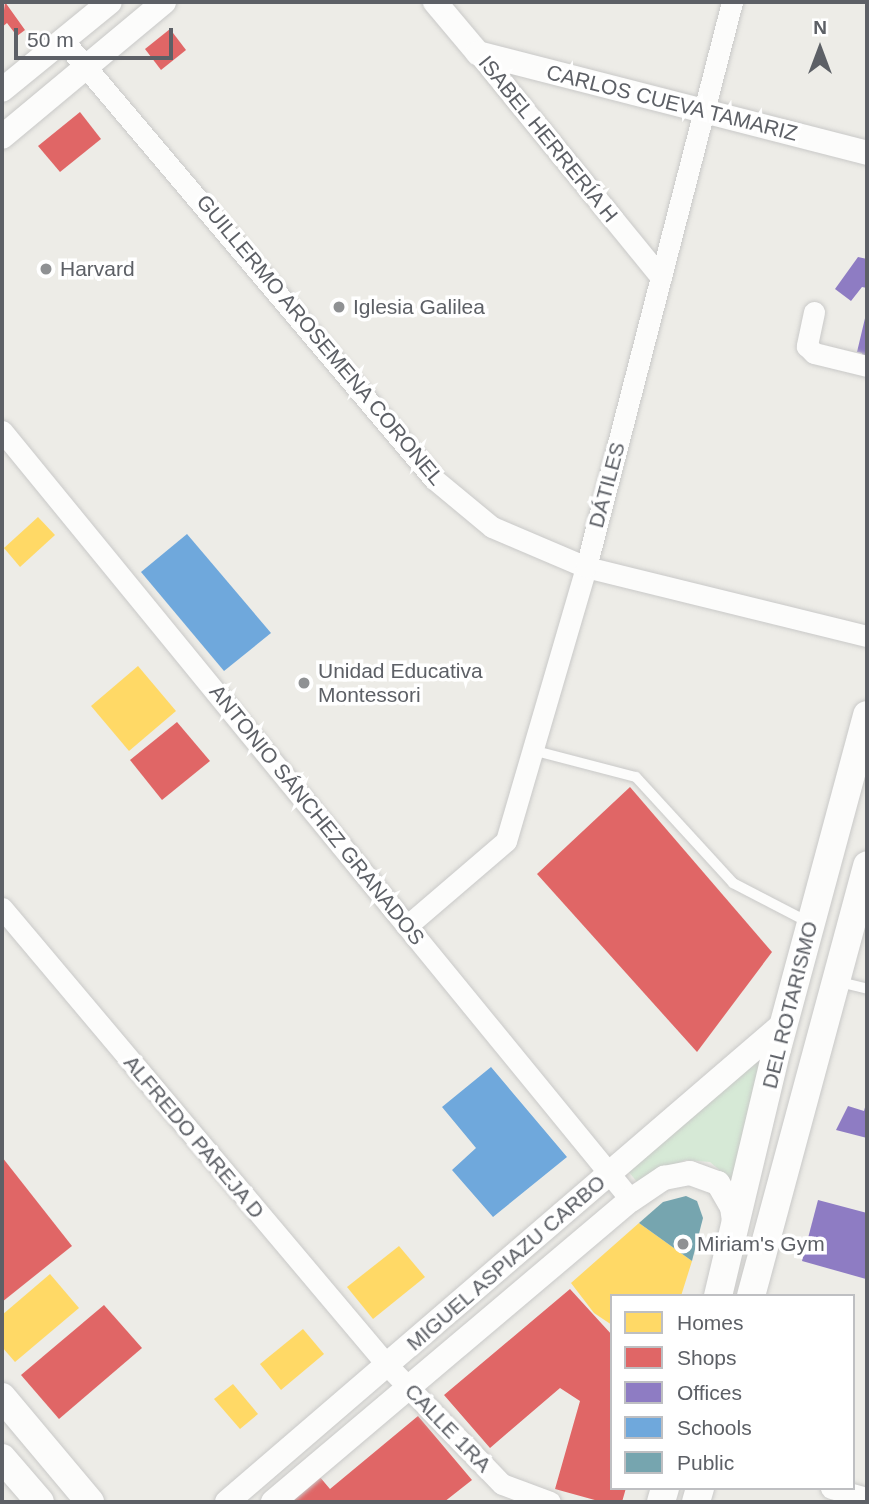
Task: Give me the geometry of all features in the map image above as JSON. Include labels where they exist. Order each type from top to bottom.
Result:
[{"type":"main road","name":"DEL ROTARISMO","points":[[720,1294],[784,1023],[867,715]]},
{"type":"main road","name":"DEL ROTARISMO","points":[[752,1294],[865,882]]},
{"type":"main road","points":[[2,1397],[90,1502]]},
{"type":"main road","points":[[2,1458],[40,1502]]},
{"type":"street","points":[[2,90],[110,2]]},
{"type":"street","name":"ISABEL HERRERÍA H","points":[[435,2],[661,277]]},
{"type":"street","name":"DÁTILES","points":[[408,925],[506,841],[586,567],[732,2]]},
{"type":"street","points":[[2,137],[86,67],[152,6]]},
{"type":"street","name":"GUILLERMO AROSEMENA CORONEL","points":[[63,40],[434,479],[492,527],[586,567],[867,636]]},
{"type":"street","name":"CARLOS CUEVA TAMARIZ","points":[[478,53],[867,153]]},
{"type":"street","points":[[814,312],[807,346],[814,354],[867,366]]},
{"type":"street","name":"ANTONIO SÁNCHEZ GRANADOS","points":[[2,431],[631,1200]]},
{"type":"street","name":"ALFREDO PAREJA D","points":[[2,908],[387,1365]]},
{"type":"street","name":"MIGUEL ASPIAZU CARBO","points":[[227,1502],[784,1023]]},
{"type":"street","name":"MIGUEL ASPIAZU CARBO","points":[[273,1502],[411,1389],[631,1200],[672,1175],[700,1174],[718,1183],[728,1198],[735,1238]]},
{"type":"street","name":"CALLE 1RA","points":[[387,1365],[502,1485],[550,1502]]},
{"type":"lane","points":[[533,750],[636,777],[733,883],[811,923]]},
{"type":"lane","points":[[836,981],[867,989]]},
{"type":"green space","points":[[764,1051],[742,1189],[710,1162],[685,1160],[638,1183],[628,1171]]},
{"type":"building: Homes","points":[[38,517],[55,535],[20,567],[4,548]]},
{"type":"building: Homes","points":[[138,666],[176,711],[129,751],[91,706]]},
{"type":"building: Homes","points":[[639,1223],[692,1261],[682,1294],[610,1294],[610,1324],[594,1313],[571,1283]]},
{"type":"building: Homes","points":[[399,1246],[425,1277],[373,1319],[347,1287]]},
{"type":"building: Homes","points":[[50,1274],[79,1308],[15,1362],[2,1347],[2,1315]]},
{"type":"building: Homes","points":[[303,1329],[324,1354],[281,1390],[260,1364]]},
{"type":"building: Homes","points":[[233,1384],[258,1414],[240,1429],[214,1399]]},
{"type":"building: Shops","points":[[5,2],[25,30],[17,36],[7,23],[2,27]]},
{"type":"building: Shops","points":[[170,29],[186,50],[161,70],[145,49]]},
{"type":"building: Shops","points":[[80,112],[101,139],[60,172],[38,146]]},
{"type":"building: Shops","points":[[177,722],[210,761],[162,800],[130,760]]},
{"type":"building: Shops","points":[[630,787],[772,952],[697,1052],[537,874]]},
{"type":"building: Shops","points":[[2,1157],[72,1246],[2,1302]]},
{"type":"building: Shops","points":[[570,1289],[610,1333],[610,1490],[625,1490],[622,1502],[602,1502],[555,1489],[580,1401],[560,1388],[490,1448],[444,1395]]},
{"type":"building: Shops","points":[[104,1305],[142,1348],[59,1419],[21,1375]]},
{"type":"building: Shops","points":[[418,1416],[472,1480],[444,1502],[287,1502],[319,1476],[330,1489]]},
{"type":"building: Offices","points":[[858,257],[867,259],[867,288],[862,287],[851,301],[835,289]]},
{"type":"building: Offices","points":[[866,314],[867,361],[860,360],[862,353],[857,352]]},
{"type":"building: Offices","points":[[867,1100],[867,1138],[836,1130],[848,1106],[864,1111]]},
{"type":"building: Offices","points":[[818,1200],[867,1213],[866,1279],[802,1261]]},
{"type":"building: Schools","points":[[187,534],[271,633],[224,671],[141,572]]},
{"type":"building: Schools","points":[[491,1067],[567,1157],[493,1217],[452,1170],[476,1148],[442,1107]]},
{"type":"building: Public","name":"Miriam's Gym","points":[[686,1196],[697,1201],[703,1218],[692,1261],[639,1223],[663,1202]]},
{"type":"place","name":"Harvard","points":[[46,269]]},
{"type":"place","name":"Iglesia Galilea","points":[[339,307]]},
{"type":"place","name":"Unidad Educativa Montessori","points":[[304,683]]},
{"type":"place","name":"Miriam's Gym","points":[[683,1244]]}]
